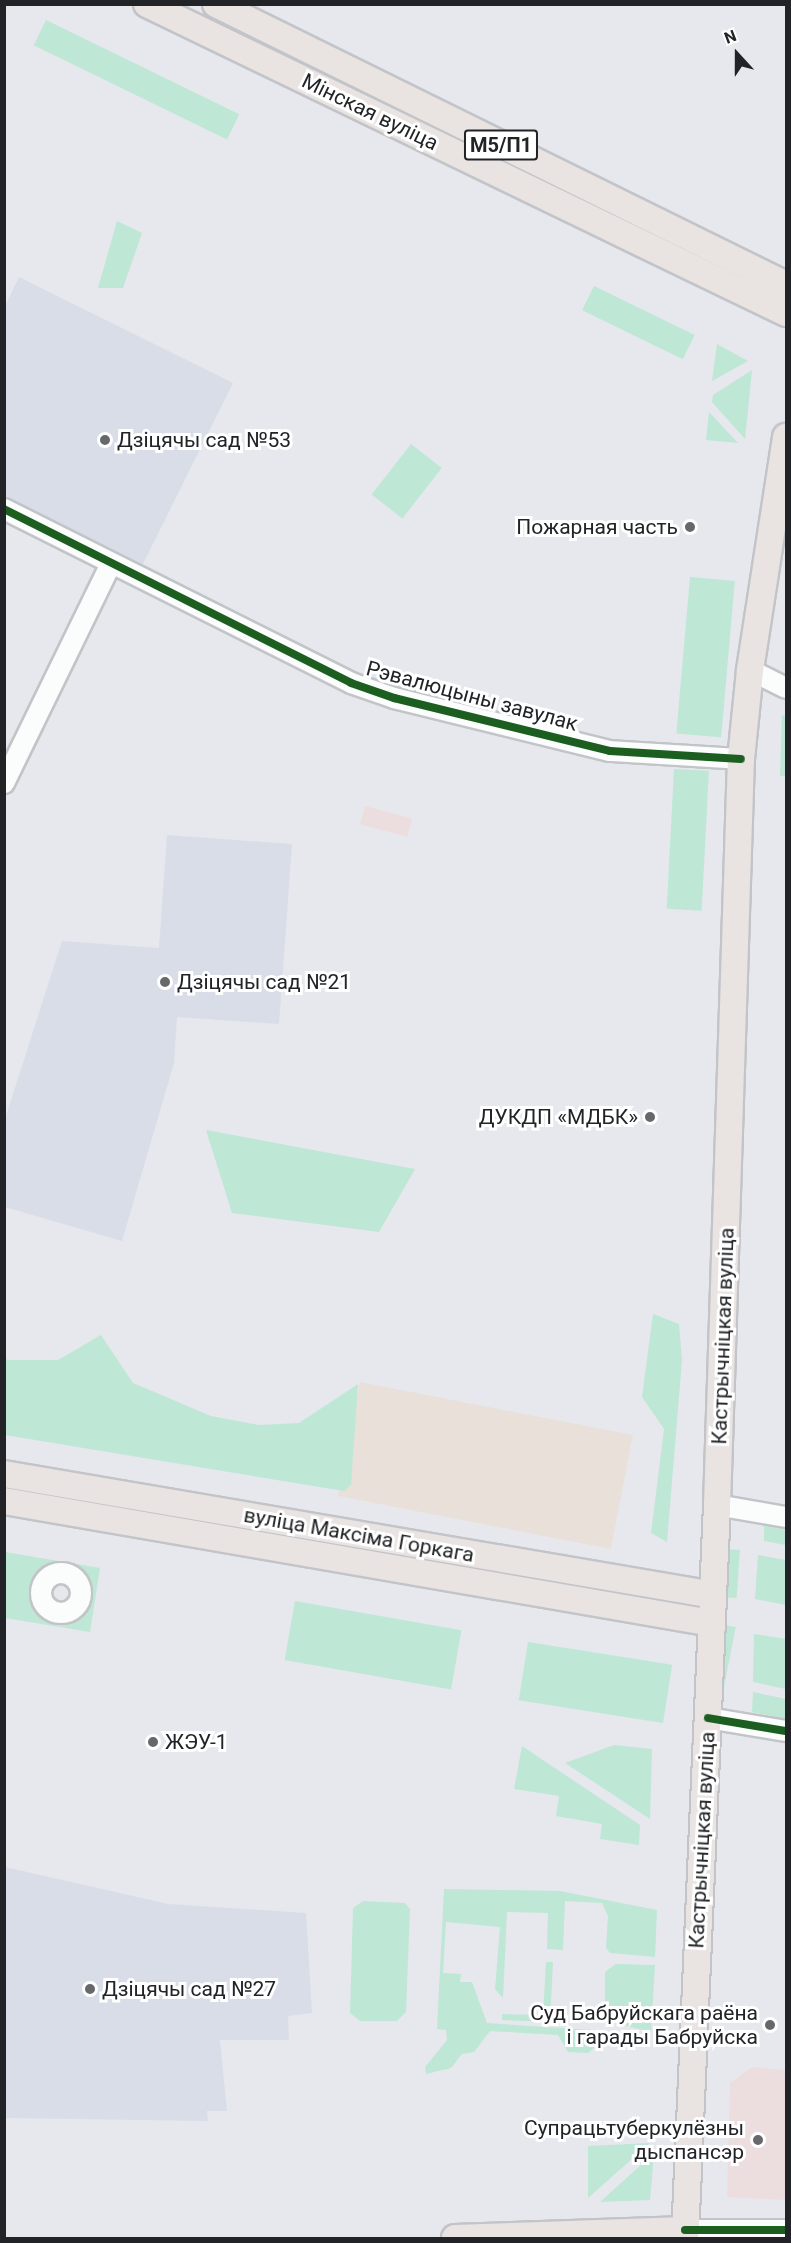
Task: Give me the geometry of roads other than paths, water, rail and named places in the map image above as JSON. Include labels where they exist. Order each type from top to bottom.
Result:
[{"type":"main road","name":"Мінская вуліца","points":[[147,4],[786,314]]},
{"type":"main road","name":"Мінская вуліца","points":[[219,5],[786,285]]},
{"type":"main road","name":"Кастрычніцкая вуліца","points":[[685,2234],[717,1505],[741,759],[750,670],[786,437]]},
{"type":"main road","name":"вуліца Максіма Горкага","points":[[4,1474],[713,1595]]},
{"type":"main road","name":"вуліца Максіма Горкага","points":[[4,1501],[712,1623]]},
{"type":"main road","points":[[455,2238],[685,2234]]},
{"type":"street","points":[[208,33],[219,5]]},
{"type":"street","name":"Рэвалюцыны завулак","points":[[4,509],[351,683],[394,698],[610,752],[741,759]]},
{"type":"street","points":[[4,783],[111,564]]},
{"type":"street","points":[[750,670],[786,688]]},
{"type":"street","points":[[717,1505],[786,1517]]},
{"type":"street","points":[[708,1718],[786,1731]]},
{"type":"street","points":[[685,2234],[786,2230]]},
{"type":"place","name":"Дзіцячы сад №53","points":[[105,440]]},
{"type":"place","name":"Пожарная часть","points":[[690,527]]},
{"type":"place","name":"Дзіцячы сад №21","points":[[165,982]]},
{"type":"place","name":"ДУКДП «МДБК»","points":[[650,1117]]},
{"type":"place","name":"ЖЭУ-1","points":[[153,1742]]},
{"type":"place","name":"Дзіцячы сад №27","points":[[90,1989]]},
{"type":"place","name":"Суд Бабруйскага раёна і гарады Бабруйска","points":[[770,2025]]},
{"type":"place","name":"Супрацьтуберкулёзны дыспансэр","points":[[758,2140]]}]
